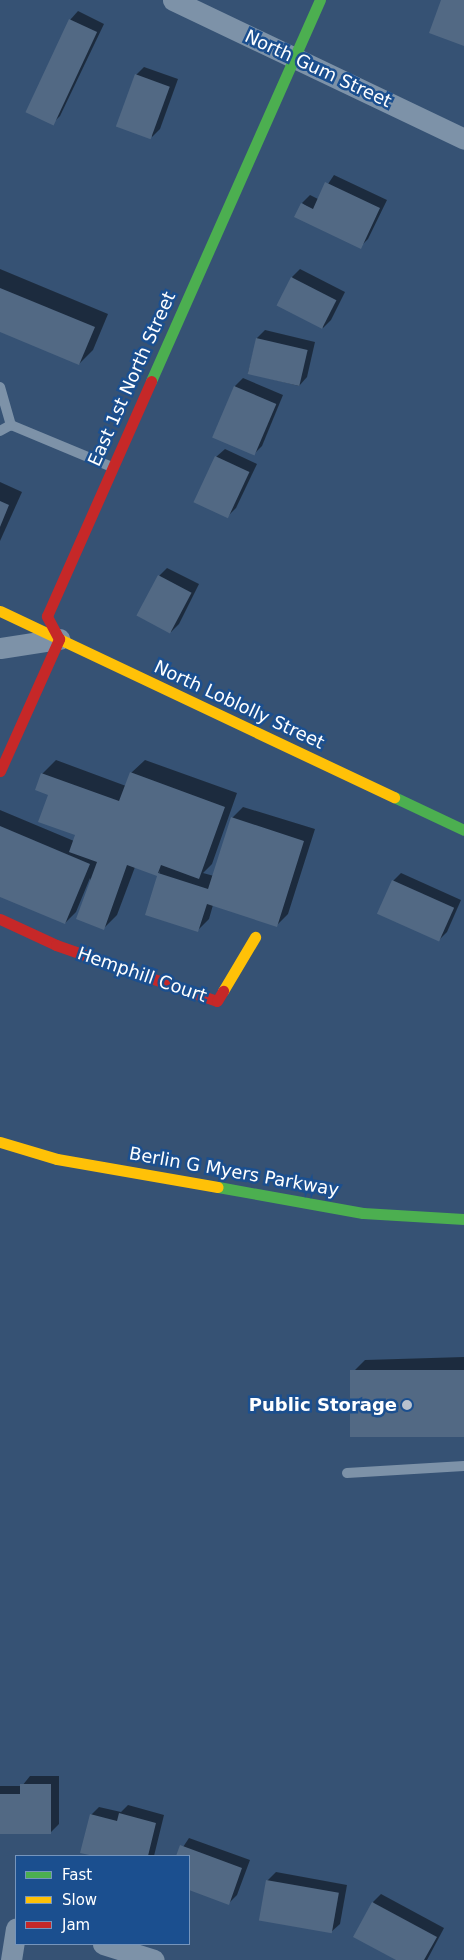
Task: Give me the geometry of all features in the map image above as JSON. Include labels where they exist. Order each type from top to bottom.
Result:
[{"type":"street","name":"North Gum Street","points":[[173,0],[464,139]]},
{"type":"street","name":"East 1st North Street","points":[[59,638],[47,616],[320,0]]},
{"type":"street","name":"North Loblolly Street","points":[[0,611],[464,830]]},
{"type":"street","points":[[0,648],[59,638]]},
{"type":"street","points":[[0,771],[59,638]]},
{"type":"street","name":"Hemphill Court","points":[[0,919],[56,946],[217,1001],[255,937]]},
{"type":"street","name":"Berlin G Myers Parkway","points":[[0,1142],[57,1159],[363,1212],[464,1219]]},
{"type":"street","points":[[0,1920],[15,1923]]},
{"type":"street","points":[[11,1960],[15,1934]]},
{"type":"street","points":[[106,1945],[154,1960]]},
{"type":"lane","points":[[0,387],[11,425]]},
{"type":"lane","points":[[0,430],[11,425],[112,467]]},
{"type":"lane","points":[[347,1472],[464,1466]]},
{"type":"building","points":[[441,0],[464,0],[464,46],[429,33]]},
{"type":"building","points":[[69,19],[97,32],[54,125],[25,112]]},
{"type":"building","points":[[135,74],[170,87],[151,139],[116,127]]},
{"type":"building","points":[[325,182],[380,208],[361,249],[294,217],[301,203],[313,209]]},
{"type":"building","points":[[291,277],[336,300],[322,329],[276,306]]},
{"type":"building","points":[[0,288],[95,327],[79,365],[0,332]]},
{"type":"building","points":[[256,338],[308,350],[299,386],[248,374]]},
{"type":"building","points":[[234,386],[276,404],[254,456],[212,438]]},
{"type":"building","points":[[215,456],[249,472],[228,518],[193,502]]},
{"type":"building","points":[[0,501],[9,505],[0,527]]},
{"type":"building","points":[[158,575],[192,593],[170,633],[136,616]]},
{"type":"building","points":[[130,772],[225,807],[199,879],[161,865],[158,873],[208,889],[231,817],[304,841],[277,927],[207,904],[198,932],[145,915],[157,876],[127,865],[104,930],[76,919],[97,862],[69,852],[75,835],[38,822],[48,795],[35,790],[41,773],[119,801]]},
{"type":"building","points":[[0,826],[90,864],[65,924],[0,897]]},
{"type":"building","points":[[392,880],[454,908],[439,941],[377,914]]},
{"type":"building","name":"Public Storage","points":[[350,1370],[464,1370],[464,1437],[350,1437]]},
{"type":"building","points":[[20,1784],[51,1784],[51,1834],[0,1834],[0,1794],[20,1794]]},
{"type":"building","points":[[119,1813],[156,1823],[148,1855],[89,1855],[80,1853],[90,1814],[117,1821]]},
{"type":"building","points":[[180,1845],[242,1868],[229,1905],[190,1890],[190,1855],[176,1855]]},
{"type":"building","points":[[266,1880],[339,1893],[332,1933],[259,1920]]},
{"type":"building","points":[[372,1902],[437,1937],[424,1960],[396,1960],[353,1937]]},
{"type":"traffic: fast","points":[[151,381],[320,0]]},
{"type":"traffic: fast","points":[[394,797],[464,830]]},
{"type":"traffic: fast","points":[[218,1187],[363,1213],[464,1219]]},
{"type":"traffic: slow","points":[[0,611],[394,797]]},
{"type":"traffic: slow","points":[[223,991],[255,937]]},
{"type":"traffic: slow","points":[[0,1142],[57,1159],[218,1187]]},
{"type":"traffic: jam","points":[[0,771],[59,639],[47,616],[151,381]]},
{"type":"traffic: jam","points":[[0,919],[56,945],[217,1001],[223,991]]},
{"type":"place","name":"Public Storage","points":[[407,1405]]}]
